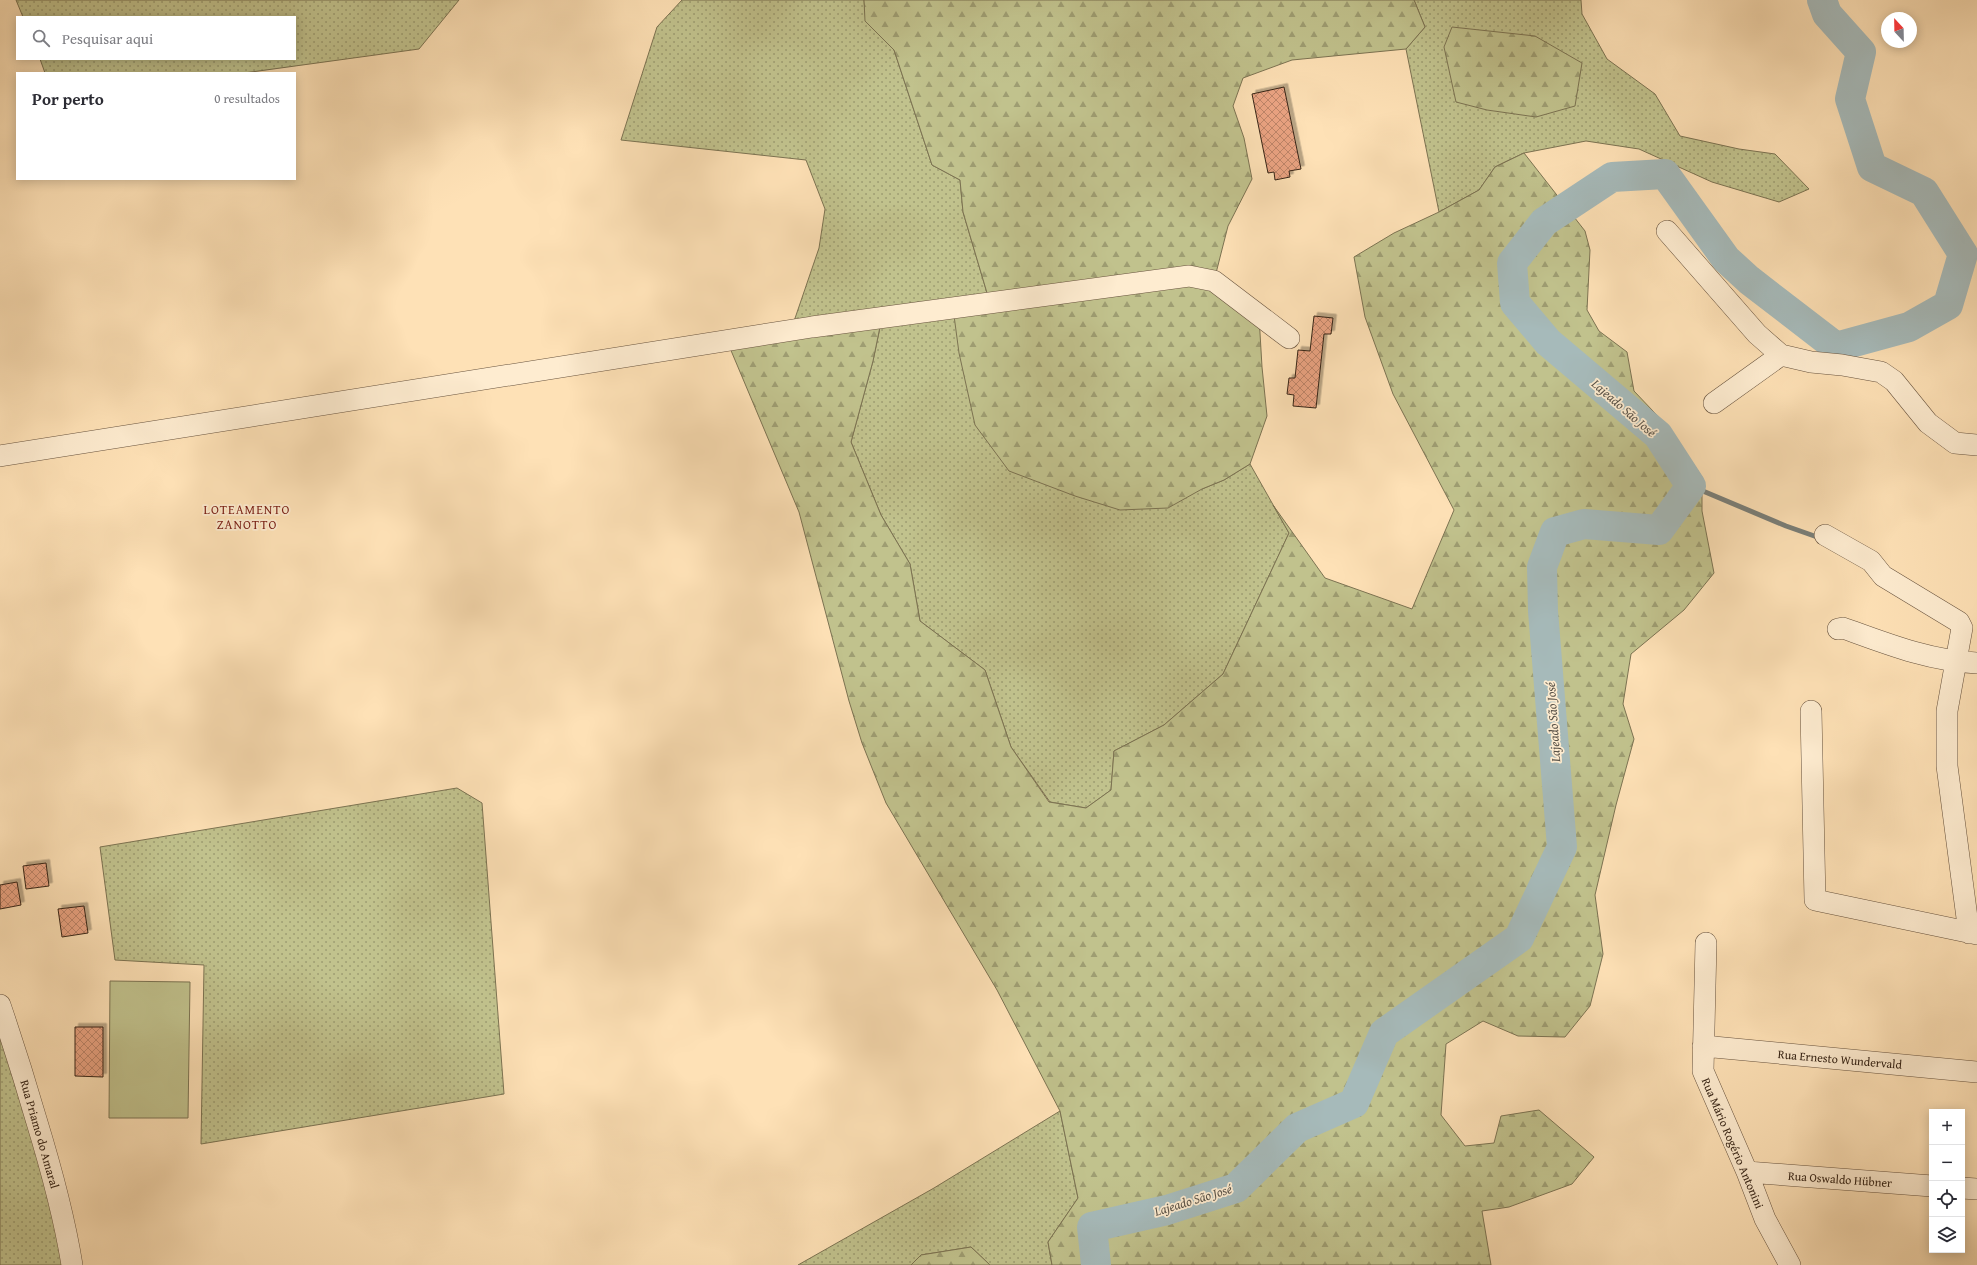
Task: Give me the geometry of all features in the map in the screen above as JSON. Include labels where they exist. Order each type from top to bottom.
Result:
[{"type":"street","points":[[1667,231],[1757,334],[1781,355],[1811,362],[1842,365],[1881,372],[1894,381],[1928,423],[1955,443],[1977,445]]},
{"type":"street","points":[[0,456],[812,327],[1189,276],[1214,281],[1288,338]]},
{"type":"street","points":[[1714,403],[1781,355]]},
{"type":"street","points":[[1811,711],[1814,900],[1973,933],[1947,766],[1947,711],[1962,628],[1959,622],[1883,576],[1872,561],[1825,535]]},
{"type":"street","points":[[1838,629],[1842,628],[1905,651],[1955,662],[1977,663]]},
{"type":"street","name":"Rua Mário Rogério Antonini","points":[[1706,942],[1702,1046],[1703,1071],[1766,1219],[1790,1265]]},
{"type":"street","name":"Rua Priamo do Amaral","points":[[0,1005],[14,1044],[51,1168],[66,1224],[72,1265]]},
{"type":"street","name":"Rua Ernesto Wundervald","points":[[1702,1046],[1977,1072]]},
{"type":"street","name":"Rua Oswaldo Hübner","points":[[1747,1172],[1929,1186]]},
{"type":"street","points":[[1965,1188],[1977,1189]]},
{"type":"green space","points":[[16,0],[459,0],[419,49],[251,72],[45,72],[40,60],[296,60],[296,16],[23,16]]},
{"type":"green space","points":[[682,0],[864,0],[866,21],[894,50],[932,165],[960,180],[963,212],[990,303],[1202,489],[1224,480],[1250,464],[1289,533],[1223,674],[1164,725],[1114,751],[1111,790],[1086,808],[1050,802],[1011,747],[985,670],[920,621],[910,564],[881,515],[851,442],[873,361],[882,318],[791,330],[819,248],[825,209],[806,160],[621,140],[657,27]]},
{"type":"green space","points":[[864,0],[1414,0],[1425,27],[1406,49],[1292,60],[1243,78],[1233,106],[1244,138],[1252,179],[1228,226],[1214,281],[1259,316],[1267,416],[1250,464],[1224,480],[1202,489],[1168,508],[1120,510],[1075,496],[1009,471],[975,425],[959,353],[953,308],[990,303],[963,212],[960,180],[932,165],[894,50],[865,21]]},
{"type":"green space","points":[[1414,0],[1581,0],[1582,14],[1607,59],[1655,94],[1680,136],[1739,149],[1775,154],[1809,189],[1779,202],[1712,182],[1639,149],[1586,141],[1524,153],[1507,161],[1495,167],[1479,190],[1439,212],[1406,49],[1425,27]]},
{"type":"green space","points":[[1452,27],[1535,36],[1582,63],[1575,106],[1536,117],[1487,110],[1456,102],[1444,47]]},
{"type":"green space","points":[[1524,153],[1585,231],[1590,250],[1587,310],[1599,331],[1627,352],[1634,391],[1671,430],[1702,477],[1702,511],[1714,573],[1684,610],[1631,654],[1623,704],[1634,739],[1616,805],[1595,895],[1603,954],[1590,1006],[1565,1037],[1518,1036],[1483,1021],[1446,1044],[1441,1115],[1465,1146],[1494,1143],[1501,1116],[1539,1110],[1594,1157],[1572,1184],[1509,1207],[1482,1211],[1491,1265],[1052,1265],[1048,1242],[1078,1198],[1060,1111],[997,990],[886,803],[862,743],[849,701],[799,512],[727,341],[882,317],[873,361],[851,442],[881,515],[910,564],[920,621],[985,670],[1011,747],[1049,802],[1086,808],[1111,790],[1114,751],[1164,725],[1223,674],[1289,533],[1273,505],[1325,578],[1412,609],[1454,510],[1393,394],[1365,317],[1354,257],[1394,233],[1439,212],[1479,190],[1495,167]]},
{"type":"green space","points":[[457,788],[482,803],[504,1094],[201,1144],[204,965],[115,960],[100,847]]},
{"type":"green space","points":[[110,981],[190,982],[188,1118],[109,1118]]},
{"type":"green space","points":[[0,1005],[72,1265],[0,1265]]},
{"type":"green space","points":[[1060,1111],[1078,1198],[1048,1242],[1052,1265],[990,1265],[971,1247],[921,1255],[911,1265],[798,1265],[934,1188]]},
{"type":"green space","points":[[971,1247],[990,1265],[911,1265],[921,1255]]},
{"type":"building","points":[[1284,87],[1301,169],[1289,171],[1290,177],[1275,180],[1274,172],[1268,173],[1252,94]]},
{"type":"building","points":[[1314,316],[1333,318],[1331,334],[1324,334],[1316,408],[1293,406],[1294,395],[1287,394],[1289,378],[1295,378],[1298,350],[1310,351]]},
{"type":"building","points":[[46,863],[49,886],[26,889],[23,866]]},
{"type":"building","points":[[17,882],[21,905],[0,909],[0,885]]},
{"type":"building","points":[[84,906],[88,933],[62,937],[58,909]]},
{"type":"building","points":[[75,1027],[103,1027],[103,1077],[75,1076]]},
{"type":"waterway","name":"Lajeado São José","points":[[1096,1265],[1092,1227],[1167,1210],[1236,1188],[1297,1128],[1354,1103],[1384,1033],[1519,938],[1562,847],[1543,611],[1542,567],[1555,532],[1584,524],[1659,530],[1691,486],[1658,435],[1548,342],[1515,303],[1512,263],[1544,222],[1612,177],[1665,174],[1726,259],[1749,280],[1836,347],[1909,327],[1948,305],[1963,254],[1924,192],[1872,167],[1850,99],[1861,52],[1827,14],[1822,0]]},
{"type":"waterway","points":[[1691,486],[1786,526],[1820,538]]},
{"type":"district","name":"LOTEAMENTO ZANOTTO","points":[[247,516]]}]
